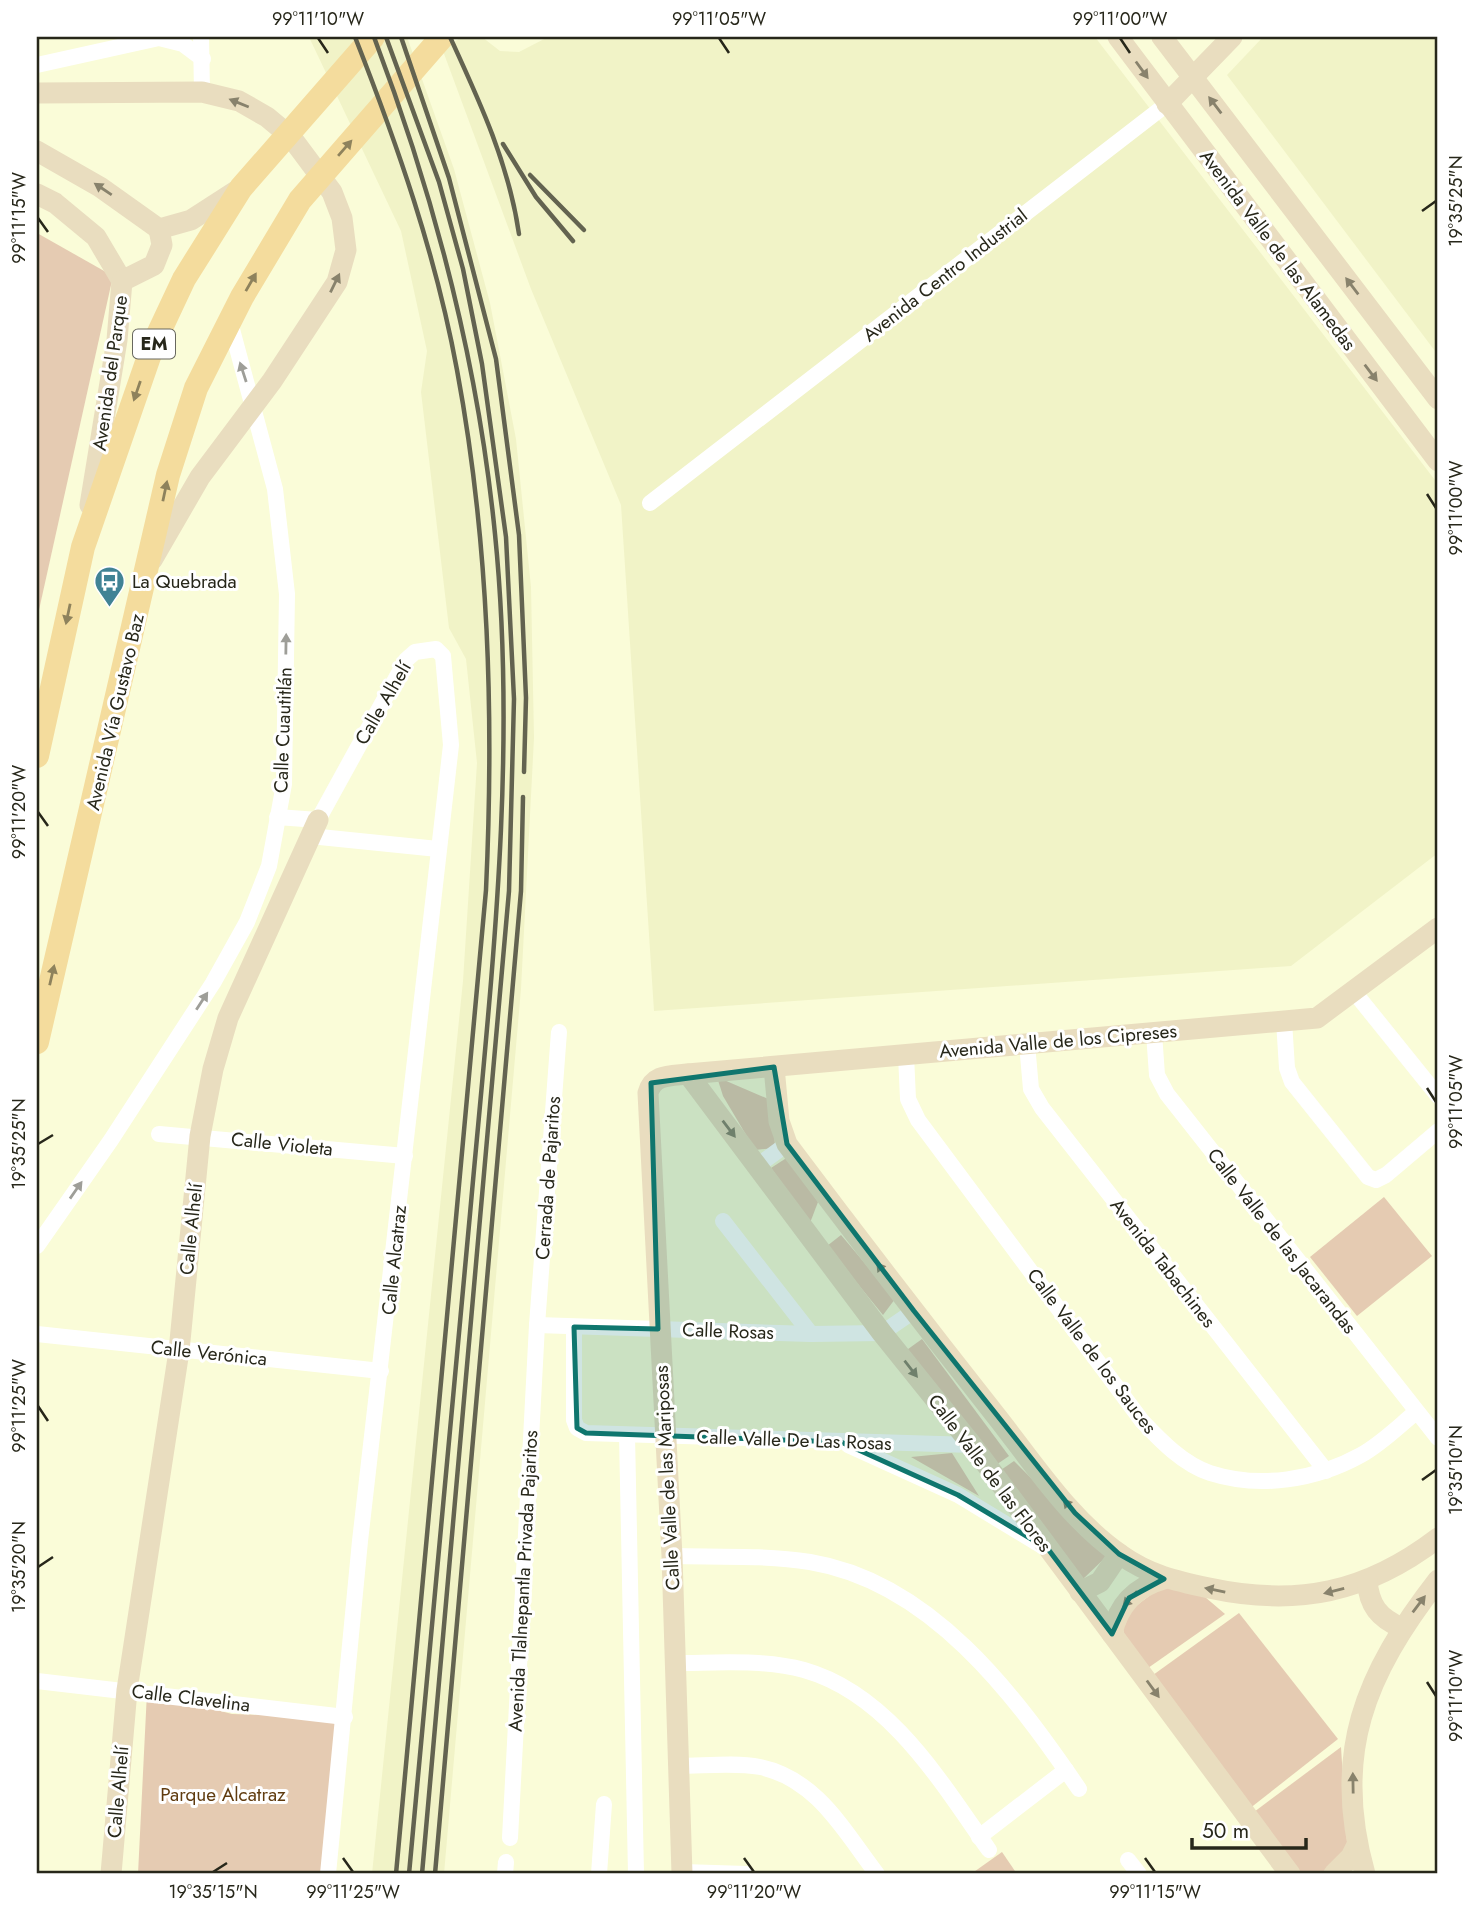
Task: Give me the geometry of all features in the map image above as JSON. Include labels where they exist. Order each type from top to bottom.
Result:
[{"type":"main road","name":"EM","points":[[37,756],[83,547],[153,345],[184,279],[240,188],[262,159],[373,37]]},
{"type":"main road","name":"Avenida Vía Gustavo Baz","points":[[37,1038],[169,475],[196,388],[230,322],[300,200],[442,37]]},
{"type":"street","points":[[201,37],[204,59],[202,92]]},
{"type":"street","name":"Avenida Valle de las Alamedas","points":[[1118,37],[1438,461]]},
{"type":"street","name":"Avenida Valle de las Alamedas","points":[[1162,37],[1438,399]]},
{"type":"street","name":"Avenida Centro Industrial","points":[[650,503],[1167,104],[1232,37]]},
{"type":"street","points":[[37,65],[159,38],[183,44],[204,59]]},
{"type":"street","points":[[37,93],[202,92],[239,101],[267,117],[291,137],[332,192],[342,218],[346,250],[337,282],[272,381],[200,477],[150,565]]},
{"type":"street","points":[[37,151],[100,187],[159,229],[162,245],[154,265],[122,281]]},
{"type":"street","points":[[159,229],[191,220],[240,188]]},
{"type":"street","name":"Avenida del Parque","points":[[37,194],[55,203],[96,237],[122,281],[117,340],[83,547]]},
{"type":"street","name":"Calle Cuautitlán","points":[[37,1246],[214,983],[247,922],[269,866],[284,785],[287,594],[275,489],[230,322]]},
{"type":"street","name":"Calle Alhelí","points":[[111,1874],[127,1690],[179,1351],[200,1136],[213,1069],[228,1018],[314,828],[406,660],[415,652],[436,649]]},
{"type":"street","name":"Calle Alcatraz","points":[[328,1874],[360,1541],[382,1371],[451,745],[444,664],[436,649]]},
{"type":"street","points":[[277,817],[314,828],[438,849]]},
{"type":"street","name":"Avenida Valle de los Cipreses","points":[[651,1083],[658,1078],[688,1074],[1317,1018],[1355,993],[1438,928]]},
{"type":"street","points":[[1355,993],[1438,1096]]},
{"type":"street","points":[[1284,1021],[1287,1068],[1292,1082],[1368,1177],[1376,1180],[1385,1175],[1438,1131]]},
{"type":"street","name":"Cerrada de Pajaritos","points":[[537,1325],[559,1032]]},
{"type":"street","name":"Calle Valle de las Jacarandas","points":[[1154,1033],[1157,1076],[1167,1094],[1438,1438]]},
{"type":"street","name":"Avenida Tabachines","points":[[1027,1044],[1031,1089],[1042,1108],[1326,1471]]},
{"type":"street","name":"Calle Valle de los Sauces","points":[[906,1055],[908,1099],[918,1120],[1142,1421],[1171,1451],[1209,1473],[1252,1480],[1284,1480],[1326,1471],[1363,1454],[1416,1412]]},
{"type":"street","name":"Calle Valle de las Flores","points":[[774,1067],[779,1121],[787,1144],[914,1311],[1058,1492],[1096,1535],[1119,1554],[1164,1579],[1235,1594],[1283,1598],[1338,1591],[1367,1580],[1400,1564],[1438,1538]]},
{"type":"street","name":"Calle Valle de las Flores","points":[[688,1074],[882,1333],[971,1445],[1290,1874]]},
{"type":"street","name":"Calle Valle de las Mariposas","points":[[651,1083],[648,1093],[658,1329],[672,1556],[682,1873]]},
{"type":"street","name":"Calle Violeta","points":[[159,1134],[405,1156]]},
{"type":"street","points":[[757,1166],[787,1144]]},
{"type":"street","points":[[723,1221],[811,1334]]},
{"type":"street","points":[[882,1333],[914,1311]]},
{"type":"street","name":"Calle Rosas","points":[[537,1325],[811,1334],[882,1333]]},
{"type":"street","name":"Avenida Tlalnepantla Privada Pajaritos","points":[[510,1838],[537,1325]]},
{"type":"street","name":"Calle Valle De Las Rosas","points":[[574,1327],[577,1428],[586,1433],[971,1445]]},
{"type":"street","name":"Calle Verónica","points":[[37,1334],[382,1371]]},
{"type":"street","name":"Calle Valle de las Mariposas","points":[[627,1435],[636,1874]]},
{"type":"street","points":[[841,1442],[958,1495],[1048,1549]]},
{"type":"street","points":[[1080,1592],[1101,1582],[1119,1554]]},
{"type":"street","points":[[672,1556],[812,1562],[844,1570],[883,1586],[942,1626],[968,1650],[999,1684],[1079,1788]]},
{"type":"street","points":[[1112,1634],[1115,1621],[1129,1598],[1151,1583],[1164,1579]]},
{"type":"street","points":[[1367,1580],[1372,1606],[1379,1615],[1402,1629]]},
{"type":"street","points":[[1364,1874],[1357,1845],[1353,1772],[1356,1730],[1363,1707],[1388,1651],[1438,1580]]},
{"type":"street","points":[[675,1663],[767,1664],[804,1670],[837,1685],[865,1702],[891,1723],[984,1843],[1066,1770]]},
{"type":"street","name":"Calle Clavelina","points":[[37,1681],[345,1717]]},
{"type":"street","points":[[678,1766],[759,1767],[791,1778],[812,1791],[827,1807],[877,1874]]},
{"type":"street","points":[[599,1874],[604,1804]]},
{"type":"street","points":[[1334,1874],[1351,1857],[1357,1845]]},
{"type":"street","points":[[1128,1860],[1139,1874]]},
{"type":"street","points":[[682,1873],[747,1874]]},
{"type":"highlighted area","points":[[774,1067],[787,1144],[914,1311],[1075,1513],[1119,1554],[1164,1579],[1129,1598],[1112,1634],[1048,1549],[958,1495],[841,1442],[586,1433],[577,1428],[574,1327],[658,1329],[651,1083]]},
{"type":"shaded area","points":[[309,37],[407,37],[454,169],[490,303],[516,439],[531,587],[534,738],[521,989],[444,1874],[372,1874],[463,981],[477,763],[466,659],[449,628],[421,392],[427,351],[401,231]]},
{"type":"shaded area","points":[[461,37],[482,37],[500,51],[519,52],[548,37],[1095,37],[1438,484],[1438,853],[1291,966],[654,1011],[621,505],[531,289],[443,51]]},
{"type":"shaded area","points":[[1263,37],[1438,37],[1438,355],[1227,75]]},
{"type":"green space","points":[[37,233],[113,276],[37,619]]},
{"type":"green space","points":[[717,1077],[773,1101],[775,1148],[755,1150],[723,1096]]},
{"type":"green space","points":[[788,1157],[818,1202],[810,1223],[771,1168]]},
{"type":"green space","points":[[1384,1197],[1432,1256],[1357,1316],[1310,1257]]},
{"type":"green space","points":[[841,1235],[895,1299],[883,1315],[827,1246]]},
{"type":"green space","points":[[922,1339],[1009,1456],[996,1465],[904,1352]]},
{"type":"green space","points":[[952,1453],[979,1496],[911,1457]]},
{"type":"green space","points":[[1014,1461],[1108,1555],[1082,1580],[998,1472]]},
{"type":"green space","points":[[1165,1584],[1205,1597],[1225,1614],[1148,1668],[1125,1638],[1120,1618]]},
{"type":"green space","points":[[1239,1613],[1338,1739],[1249,1809],[1153,1675]]},
{"type":"green space","name":"Parque Alcatraz","points":[[147,1692],[232,1714],[345,1717],[329,1874],[138,1874]]},
{"type":"green space","points":[[1341,1747],[1349,1874],[1300,1874],[1254,1812]]},
{"type":"green space","points":[[1002,1852],[1017,1874],[971,1874]]},
{"type":"railway","points":[[355,37],[386,118],[427,242],[457,370],[476,499],[489,694],[486,890],[396,1874]]},
{"type":"railway","points":[[374,37],[435,220],[478,406],[495,534],[504,704],[499,875],[493,960],[409,1874]]},
{"type":"railway","points":[[386,37],[439,182],[463,269],[482,364],[506,537],[514,699],[509,891],[422,1874]]},
{"type":"railway","points":[[401,37],[449,178],[496,359],[519,535],[526,698],[524,772]]},
{"type":"railway","points":[[450,37],[500,158],[519,234]]},
{"type":"railway","points":[[503,144],[536,197],[573,241]]},
{"type":"railway","points":[[530,175],[584,230]]},
{"type":"railway","points":[[435,1874],[521,891],[523,797]]},
{"type":"place","name":"La Quebrada","points":[[109,608]]}]
